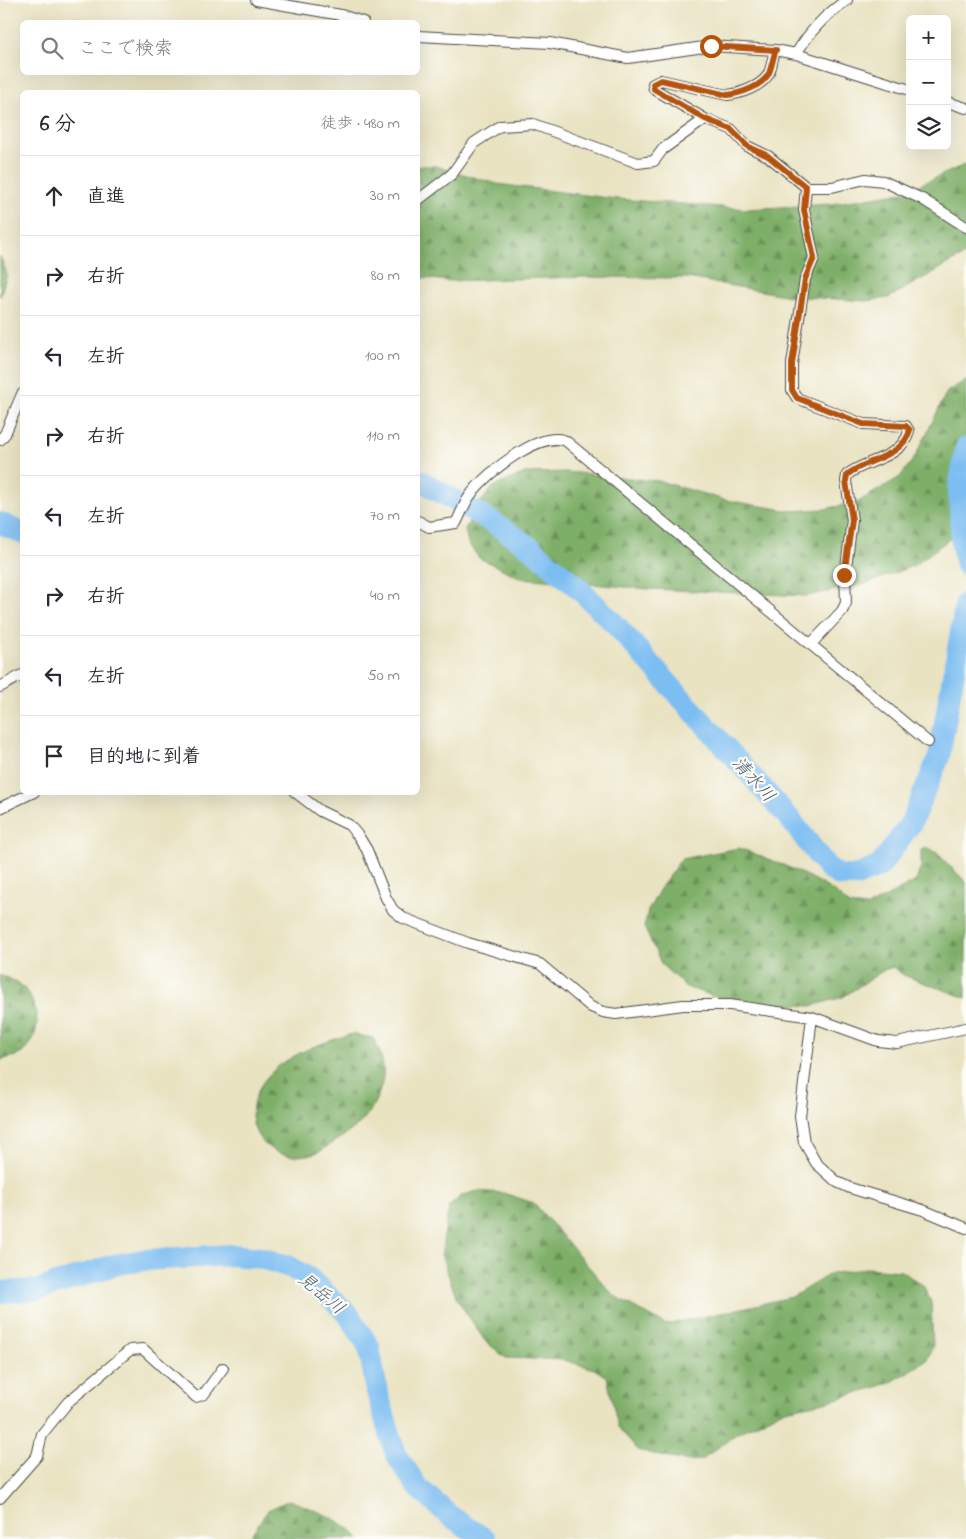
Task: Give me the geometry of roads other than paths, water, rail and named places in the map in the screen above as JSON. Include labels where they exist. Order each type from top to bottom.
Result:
[{"type":"street","points":[[256,0],[342,15],[357,20]]},
{"type":"street","points":[[796,54],[804,39],[818,24],[847,0]]},
{"type":"street","points":[[420,36],[550,43],[628,58],[711,46],[776,50],[796,54],[906,89]]},
{"type":"street","points":[[776,50],[768,75],[745,91],[736,94],[727,95],[661,80],[653,84],[658,93],[705,119],[731,129],[747,146],[768,156],[806,187],[832,187],[865,179],[883,181],[922,199],[966,227]]},
{"type":"street","points":[[951,103],[966,108]]},
{"type":"street","points":[[420,198],[452,174],[474,144],[500,126],[533,124],[638,163],[654,161],[663,148],[705,119]]},
{"type":"street","points":[[806,187],[804,210],[814,258],[805,279],[792,364],[792,390],[797,398],[863,424],[906,426],[910,430],[899,446],[889,454],[847,475],[846,481],[852,520],[844,575],[846,603],[842,611],[811,644]]},
{"type":"street","points":[[0,440],[5,434],[20,399]]},
{"type":"street","points":[[420,522],[430,527],[456,524],[472,492],[508,460],[528,448],[551,439],[559,438],[566,441],[928,742]]},
{"type":"street","points":[[0,687],[20,676]]},
{"type":"street","points":[[0,808],[28,795]]},
{"type":"street","points":[[299,795],[320,811],[349,825],[367,850],[386,898],[393,910],[403,918],[468,943],[540,964],[591,1007],[603,1012],[616,1014],[683,1005],[730,1004],[812,1017],[878,1041],[888,1042],[916,1040],[946,1030],[966,1028]]},
{"type":"street","points":[[812,1017],[800,1116],[804,1142],[816,1163],[837,1182],[850,1188],[922,1210],[966,1228]]},
{"type":"street","points":[[0,1498],[37,1456],[42,1434],[68,1402],[130,1350],[143,1349],[196,1397],[204,1394],[222,1368]]},
{"type":"waterway","name":"清水川","points":[[966,448],[959,490],[962,545],[966,565]]},
{"type":"waterway","name":"清水川","points":[[420,480],[494,523],[531,548],[577,587],[613,622],[790,819],[827,867],[840,876],[856,876],[880,866],[911,823],[939,757],[966,603]]},
{"type":"waterway","name":"清水川","points":[[0,523],[20,532]]},
{"type":"waterway","name":"見岳川","points":[[0,1292],[38,1290],[114,1265],[144,1260],[233,1255],[261,1258],[290,1267],[310,1279],[348,1314],[369,1347],[377,1392],[396,1454],[417,1487],[450,1516],[485,1539]]}]
